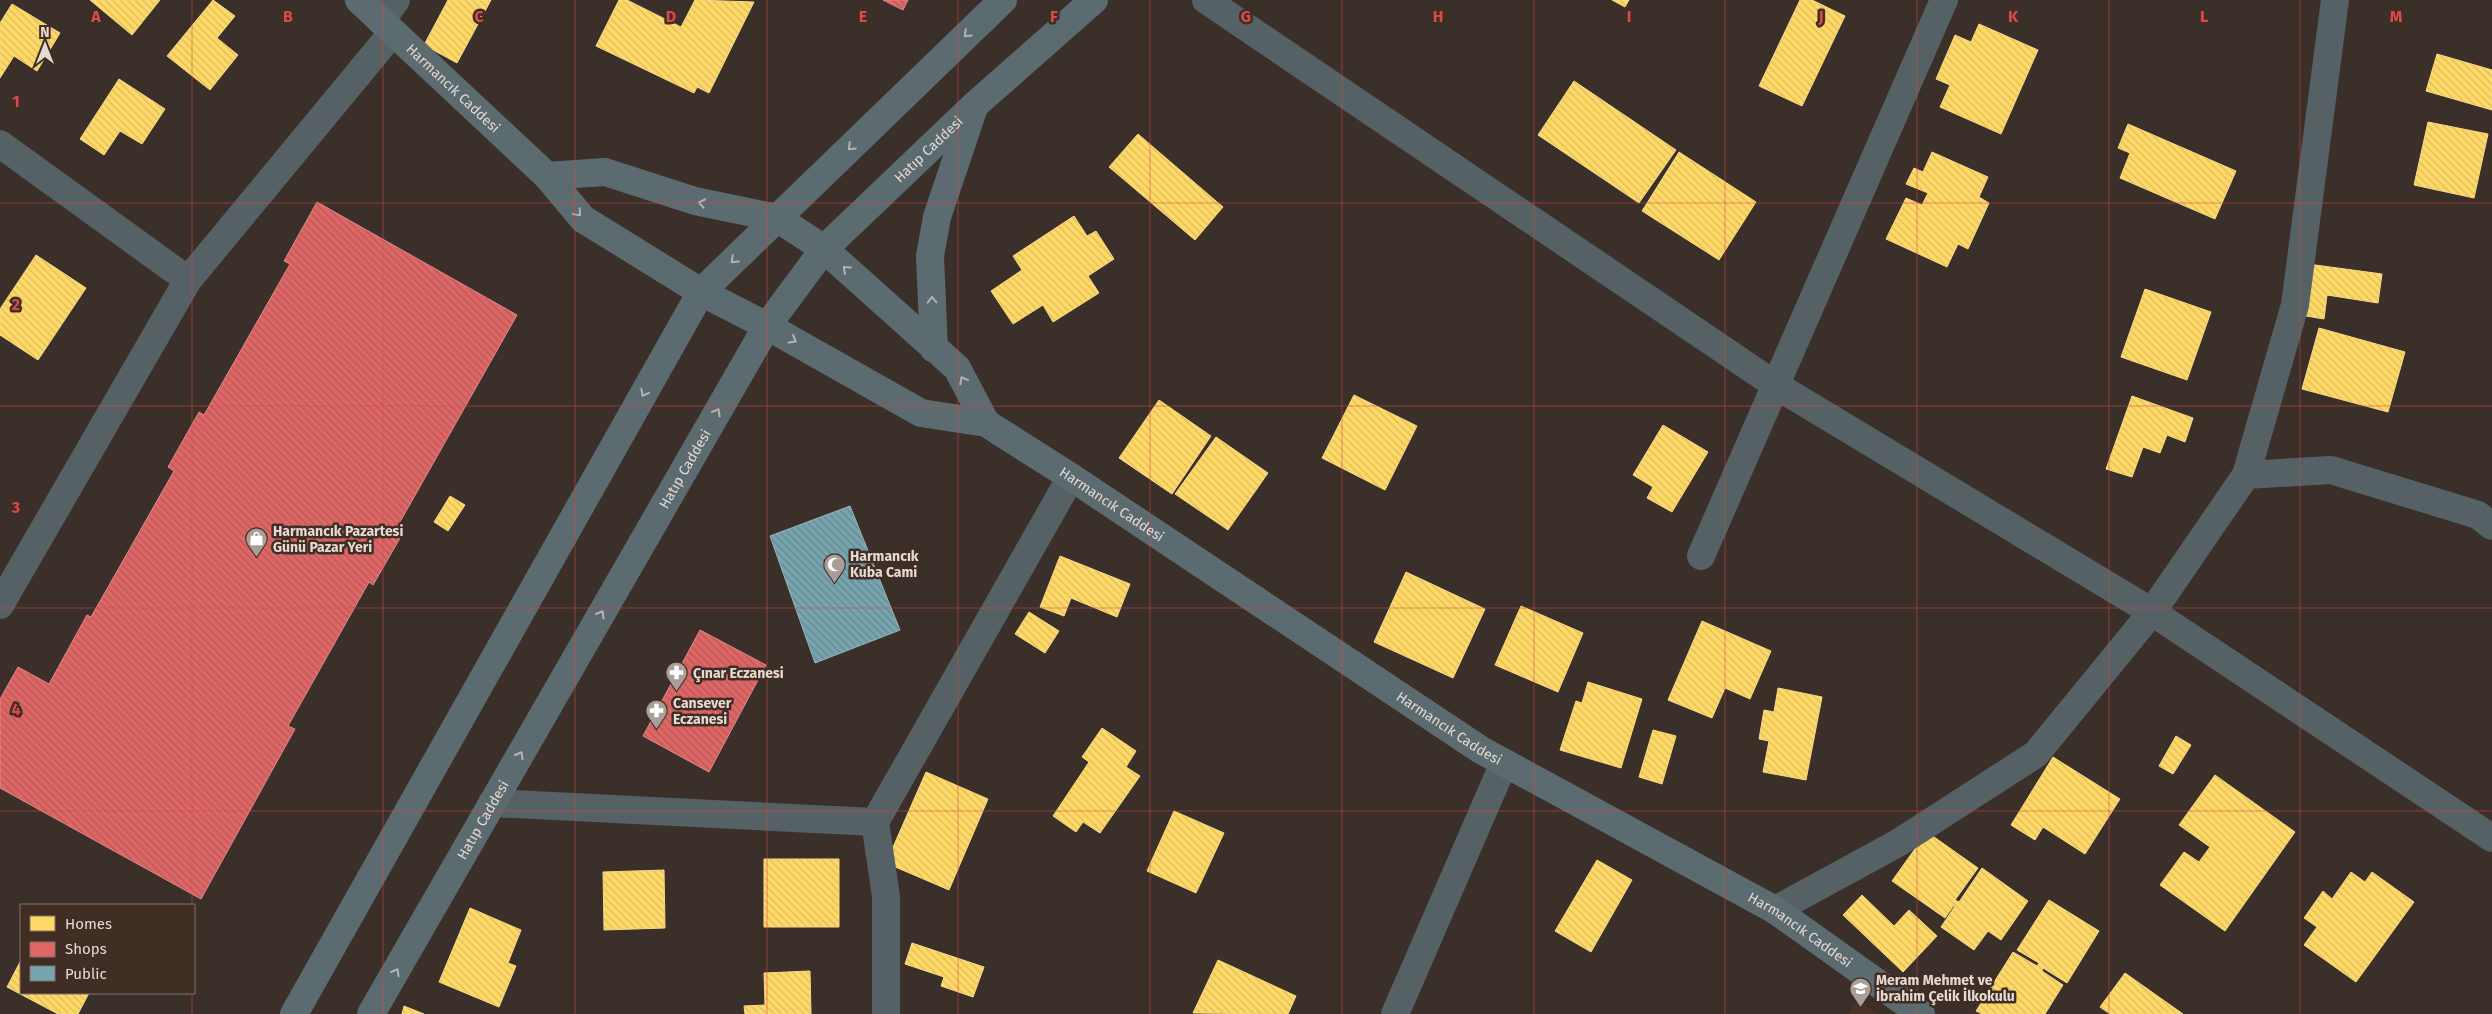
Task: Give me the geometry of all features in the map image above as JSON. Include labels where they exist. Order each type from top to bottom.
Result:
[{"type":"main road","name":"Harmancık Caddesi","points":[[359,0],[390,18],[547,176],[583,219],[701,292],[767,326],[921,413],[986,423],[1480,750],[1775,910],[1921,1014]]},
{"type":"main road","points":[[294,1014],[701,292],[1002,0]]},
{"type":"main road","name":"Hatıp Caddesi","points":[[372,1014],[767,326],[824,249],[976,104],[1094,0]]},
{"type":"main road","points":[[934,349],[930,256],[937,217],[976,104]]},
{"type":"main road","points":[[547,176],[605,172],[695,201],[777,218],[824,249],[957,368],[986,423]]},
{"type":"street","points":[[1206,0],[1777,386],[2152,612],[2492,838]]},
{"type":"street","points":[[1700,556],[1777,386],[1944,0]]},
{"type":"street","points":[[1775,910],[1898,843],[2036,754],[2152,612],[2246,475],[2295,306],[2335,0]]},
{"type":"street","points":[[0,605],[188,280],[390,18]]},
{"type":"street","points":[[0,144],[188,280]]},
{"type":"street","points":[[2246,475],[2331,470],[2478,514],[2492,526]]},
{"type":"street","points":[[886,1014],[886,896],[875,822],[1070,477]]},
{"type":"street","points":[[1395,1014],[1504,763]]},
{"type":"street","points":[[492,804],[875,822]]},
{"type":"shaded area","name":"Meram Mehmet ve İbrahim Çelik İlkokulu","points":[[1858,1000],[1877,1014],[1848,1014]]},
{"type":"building: Homes","points":[[90,0],[160,0],[132,35]]},
{"type":"building: Homes","points":[[213,0],[235,16],[217,38],[238,55],[210,90],[167,56]]},
{"type":"building: Homes","points":[[448,0],[491,0],[457,63],[424,45]]},
{"type":"building: Homes","points":[[619,0],[627,0],[681,27],[695,0],[754,2],[709,93],[697,87],[694,93],[596,46]]},
{"type":"building: Homes","points":[[1612,0],[1629,0],[1625,7]]},
{"type":"building: Homes","points":[[1800,0],[1812,0],[1845,16],[1802,106],[1759,86]]},
{"type":"building: Homes","points":[[12,4],[60,33],[37,71],[14,56],[0,78],[0,23]]},
{"type":"building: Homes","points":[[1979,24],[2038,50],[2001,134],[1940,107],[1950,85],[1936,79],[1955,35],[1971,42]]},
{"type":"building: Homes","points":[[2437,54],[2492,70],[2492,110],[2426,91]]},
{"type":"building: Homes","points":[[119,79],[165,109],[142,144],[120,131],[104,155],[80,139]]},
{"type":"building: Homes","points":[[1574,81],[1676,150],[1639,203],[1538,135]]},
{"type":"building: Homes","points":[[2428,122],[2488,134],[2474,198],[2414,185]]},
{"type":"building: Homes","points":[[2128,124],[2236,171],[2215,219],[2120,178],[2130,153],[2118,148]]},
{"type":"building: Homes","points":[[1138,134],[1223,207],[1195,240],[1109,167]]},
{"type":"building: Homes","points":[[1679,152],[1756,202],[1719,260],[1642,211]]},
{"type":"building: Homes","points":[[1932,152],[1988,177],[1979,197],[1989,203],[1968,249],[1958,244],[1947,267],[1886,239],[1906,198],[1922,205],[1928,193],[1906,184],[1914,168],[1923,172]]},
{"type":"building: Homes","points":[[1074,216],[1087,236],[1096,231],[1114,259],[1088,276],[1099,293],[1053,322],[1043,305],[1013,324],[991,291],[1022,270],[1013,256]]},
{"type":"building: Homes","points":[[36,255],[86,288],[38,360],[0,335],[0,309]]},
{"type":"building: Homes","points":[[2308,264],[2382,274],[2378,303],[2327,295],[2324,319],[2300,315]]},
{"type":"building: Homes","points":[[2145,289],[2211,312],[2187,380],[2121,357]]},
{"type":"building: Homes","points":[[2319,328],[2405,352],[2388,412],[2302,389]]},
{"type":"building: Homes","points":[[1354,395],[1417,426],[1385,490],[1322,458]]},
{"type":"building: Homes","points":[[2132,396],[2193,418],[2185,442],[2167,435],[2160,453],[2143,447],[2132,477],[2106,469]]},
{"type":"building: Homes","points":[[1159,400],[1211,436],[1172,494],[1119,458]]},
{"type":"building: Homes","points":[[1663,425],[1708,452],[1672,512],[1647,498],[1653,487],[1633,475]]},
{"type":"building: Homes","points":[[1216,437],[1268,473],[1228,530],[1175,494]]},
{"type":"building: Homes","points":[[450,496],[465,505],[448,531],[434,522]]},
{"type":"building: Homes","points":[[1060,556],[1130,584],[1117,617],[1071,598],[1064,616],[1040,607]]},
{"type":"building: Homes","points":[[1406,572],[1485,609],[1453,678],[1374,642]]},
{"type":"building: Homes","points":[[1521,606],[1583,633],[1558,692],[1495,665]]},
{"type":"building: Homes","points":[[1029,612],[1059,631],[1045,653],[1015,634]]},
{"type":"building: Homes","points":[[1702,621],[1771,651],[1750,699],[1725,688],[1712,718],[1668,700]]},
{"type":"building: Homes","points":[[1588,682],[1642,699],[1621,768],[1560,750],[1576,701],[1582,703]]},
{"type":"building: Homes","points":[[1778,688],[1822,697],[1806,780],[1763,772],[1769,741],[1759,739],[1764,710],[1774,712]]},
{"type":"building: Homes","points":[[1102,728],[1136,751],[1126,767],[1140,776],[1100,833],[1083,822],[1076,832],[1053,816],[1089,762],[1082,757]]},
{"type":"building: Homes","points":[[1653,730],[1676,736],[1662,784],[1639,777]]},
{"type":"building: Homes","points":[[2176,736],[2191,745],[2173,774],[2159,766]]},
{"type":"building: Homes","points":[[2053,757],[2120,799],[2085,854],[2043,827],[2035,840],[2011,825]]},
{"type":"building: Homes","points":[[926,772],[988,799],[949,890],[886,863]]},
{"type":"building: Homes","points":[[2215,775],[2295,832],[2225,931],[2160,885],[2184,852],[2199,862],[2210,847],[2179,825]]},
{"type":"building: Homes","points":[[1174,811],[1224,833],[1196,893],[1147,871]]},
{"type":"building: Homes","points":[[1927,832],[1978,868],[1955,900],[1959,902],[1982,868],[2028,901],[2001,940],[1988,931],[1974,950],[1941,927],[1954,905],[1945,918],[1892,881]]},
{"type":"building: Homes","points":[[764,859],[839,859],[839,927],[764,927]]},
{"type":"building: Homes","points":[[1597,860],[1632,880],[1591,952],[1555,931]]},
{"type":"building: Homes","points":[[664,870],[665,928],[604,930],[603,872]]},
{"type":"building: Homes","points":[[2351,872],[2365,882],[2372,872],[2414,902],[2356,982],[2304,945],[2317,927],[2304,918],[2323,891],[2332,899]]},
{"type":"building: Homes","points":[[1862,895],[1894,926],[1909,910],[1937,936],[1903,972],[1843,915]]},
{"type":"building: Homes","points":[[2049,900],[2099,931],[2067,983],[2043,968],[2042,971],[2063,985],[2045,1014],[1982,1014],[1976,1011],[2013,952],[2037,966],[2039,963],[2017,950]]},
{"type":"building: Homes","points":[[470,908],[521,930],[508,963],[516,966],[499,1007],[439,982]]},
{"type":"building: Homes","points":[[912,943],[984,967],[973,997],[941,986],[944,977],[905,964]]},
{"type":"building: Homes","points":[[1218,960],[1296,996],[1288,1014],[1193,1013]]},
{"type":"building: Homes","points":[[20,962],[20,994],[7,987]]},
{"type":"building: Homes","points":[[810,971],[811,1014],[745,1014],[744,1006],[765,1005],[764,973]]},
{"type":"building: Homes","points":[[2125,973],[2183,1014],[2110,1014],[2100,1007]]},
{"type":"building: Homes","points":[[20,994],[88,994],[78,1014],[58,1014]]},
{"type":"building: Homes","points":[[404,1006],[424,1014],[402,1014]]},
{"type":"building: Shops","points":[[883,0],[908,0],[903,10]]},
{"type":"building: Shops","name":"Harmancık Pazartesi Günü Pazar Yeri","points":[[317,202],[517,315],[396,529],[403,533],[373,585],[369,582],[288,726],[295,729],[201,899],[0,788],[0,699],[18,667],[49,684],[87,615],[91,617],[174,471],[168,467],[199,412],[204,415],[290,264],[284,261]]},
{"type":"building: Shops","points":[[700,630],[766,665],[709,772],[643,736]]},
{"type":"building: Public","name":"Harmancık Kuba Cami","points":[[850,506],[900,630],[815,663],[770,536]]},
{"type":"place","name":"Harmancık Pazartesi Günü Pazar Yeri","points":[[257,558]]},
{"type":"place","name":"Harmancık Kuba Cami","points":[[834,583]]},
{"type":"place","name":"Çınar Eczanesi","points":[[677,692]]},
{"type":"place","name":"Cansever Eczanesi","points":[[657,730]]},
{"type":"place","name":"Meram Mehmet ve İbrahim Çelik İlkokulu","points":[[1860,1007]]}]
